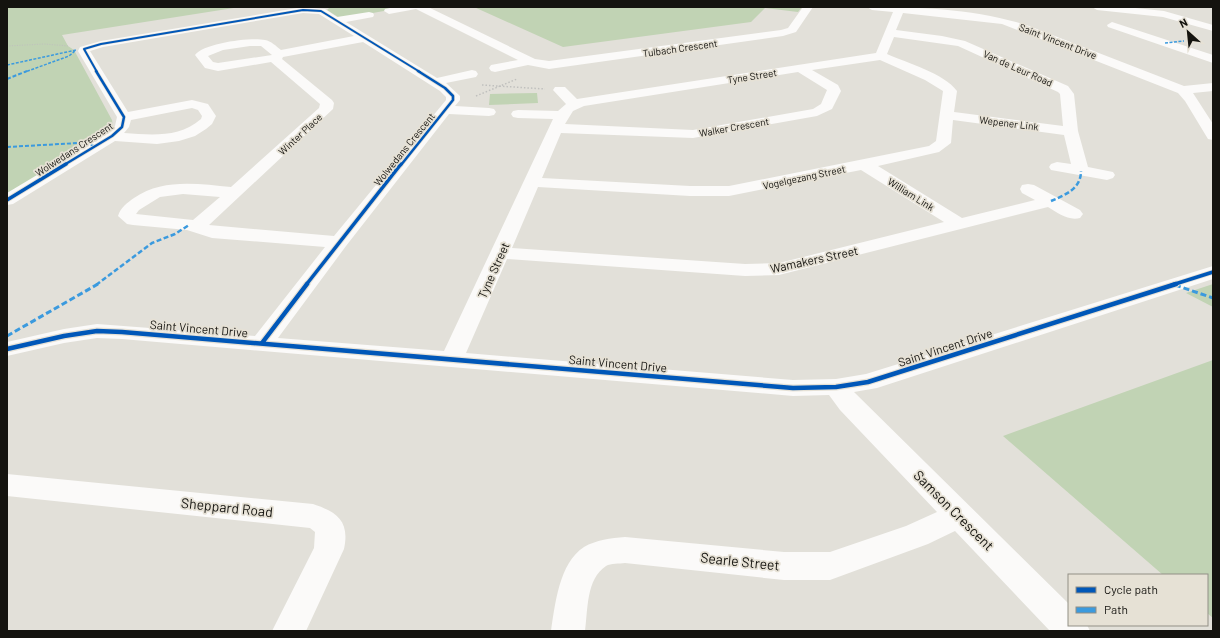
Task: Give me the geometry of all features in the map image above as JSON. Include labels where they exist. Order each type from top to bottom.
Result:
[{"type":"street","points":[[84,49],[101,44],[325,7]]},
{"type":"street","points":[[389,11],[413,7]]},
{"type":"street","name":"Tulbach Crescent","points":[[420,7],[538,68]]},
{"type":"street","name":"Tulbach Crescent","points":[[496,68],[538,68],[783,33],[792,30],[808,7]]},
{"type":"street","name":"Saint Vincent Drive","points":[[872,7],[1005,17],[1032,30],[1183,90]]},
{"type":"street","points":[[1097,7],[1164,14],[1213,28]]},
{"type":"street","points":[[310,10],[320,11],[440,81],[452,96],[448,107]]},
{"type":"street","points":[[881,56],[899,10]]},
{"type":"street","points":[[336,20],[369,15]]},
{"type":"street","points":[[1112,25],[1213,59]]},
{"type":"street","name":"Van de Leur Road","points":[[890,33],[942,39],[961,43],[1057,86],[1067,94],[1071,131],[1081,171]]},
{"type":"street","name":"Winter Place","points":[[196,227],[326,109],[327,103],[276,60],[276,56],[266,44],[253,42],[212,50],[201,55],[209,65],[218,67],[276,56],[364,38]]},
{"type":"street","name":"Wolwedans Crescent","points":[[7,200],[112,136],[122,127],[124,117],[84,49]]},
{"type":"street","name":"Tyne Street","points":[[452,359],[559,121],[568,108],[574,104],[881,56]]},
{"type":"street","name":"Vogelgezang Street","points":[[532,182],[690,191],[723,191],[763,185],[924,152],[939,146],[943,143],[950,91],[946,86],[881,56]]},
{"type":"street","name":"Walker Crescent","points":[[559,121],[693,134],[817,112],[827,106],[834,91],[833,88],[800,68]]},
{"type":"street","points":[[440,81],[472,74]]},
{"type":"street","points":[[1183,90],[1213,87]]},
{"type":"street","points":[[560,90],[574,104]]},
{"type":"street","points":[[1183,90],[1191,99],[1213,136]]},
{"type":"street","name":"Wolwedans Crescent","points":[[112,136],[162,139],[179,137],[194,131],[205,123],[210,116],[203,106],[192,104],[124,117]]},
{"type":"street","name":"Wolwedans Crescent","points":[[262,343],[340,242],[448,107],[489,112]]},
{"type":"street","points":[[518,114],[559,121]]},
{"type":"street","name":"Wepener Link","points":[[946,114],[1071,131]]},
{"type":"street","name":"William Link","points":[[863,164],[959,224]]},
{"type":"street","points":[[1057,167],[1107,175]]},
{"type":"street","points":[[235,193],[177,189],[162,190],[148,196],[127,212],[127,216],[133,220],[179,223],[212,232],[340,242]]},
{"type":"street","points":[[1028,189],[1074,214]]},
{"type":"street","name":"Wamakers Street","points":[[500,253],[745,270],[764,270],[794,266],[1051,201]]},
{"type":"street","name":"Saint Vincent Drive","points":[[7,349],[64,336],[97,331],[262,343],[794,388],[836,387],[868,382],[1213,272]]},
{"type":"street","name":"Samson Crescent","points":[[836,387],[849,404],[1068,626]]},
{"type":"street","name":"Sheppard Road","points":[[7,485],[305,515],[321,519],[327,524],[332,539],[329,549],[289,631]]},
{"type":"street","name":"Searle Street","points":[[568,631],[580,571],[586,563],[604,552],[625,550],[784,566],[830,566],[917,535],[959,515]]},
{"type":"path","points":[[7,46],[44,44],[64,45],[76,50],[84,49]]},
{"type":"path","points":[[448,107],[459,104],[538,68]]},
{"type":"path","points":[[440,81],[449,83],[560,90]]},
{"type":"green space","points":[[7,7],[240,7],[62,35],[68,46],[74,50],[112,120],[113,127],[102,136],[7,194]]},
{"type":"green space","points":[[330,7],[406,7],[345,18],[338,17],[327,10]]},
{"type":"green space","points":[[474,7],[802,7],[798,12],[765,8],[751,22],[563,47]]},
{"type":"green space","points":[[537,93],[538,103],[489,105],[490,94]]},
{"type":"green space","points":[[1213,284],[1213,307],[1186,293]]},
{"type":"green space","points":[[1213,360],[1213,618],[1208,614],[1208,574],[1162,574],[1003,436]]},
{"type":"marked path","points":[[1165,43],[1184,41]]},
{"type":"marked path","points":[[7,65],[76,50],[69,56],[7,79]]},
{"type":"marked path","points":[[7,147],[78,143],[95,146]]},
{"type":"marked path","points":[[1051,201],[1071,192],[1081,178],[1081,171]]},
{"type":"marked path","points":[[7,336],[103,281],[152,243],[175,234],[189,225]]},
{"type":"marked path","points":[[1175,285],[1213,298]]},
{"type":"cycle path","points":[[7,200],[112,136],[122,127],[124,117],[84,49],[101,44],[303,10],[321,11],[445,88],[453,96],[453,100],[339,242],[262,343]]},
{"type":"cycle path","points":[[7,349],[64,336],[97,331],[122,332],[793,388],[836,387],[868,382],[1213,272]]}]
